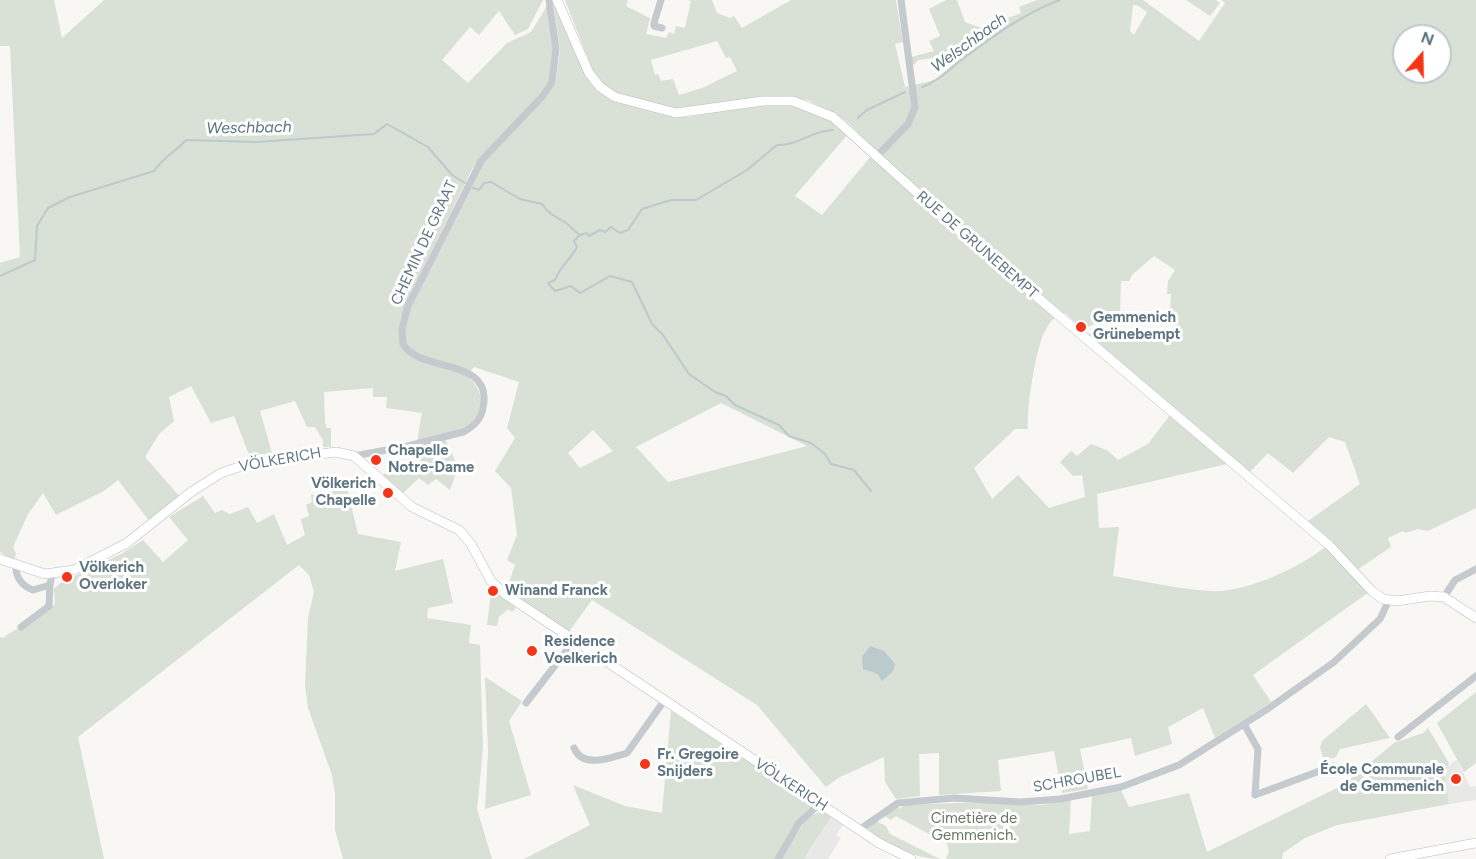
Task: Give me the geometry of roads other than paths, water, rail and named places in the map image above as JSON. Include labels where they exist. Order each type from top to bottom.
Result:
[{"type":"main road","name":"RUE DE GRUNEBEMPT","points":[[557,0],[589,73],[600,87],[615,97],[676,113],[771,101],[793,101],[833,117],[957,229],[1329,545],[1378,596],[1389,600]]},
{"type":"main road","name":"VÖLKERICH","points":[[0,559],[52,574],[74,570],[127,543],[196,489],[236,467],[321,452],[354,456],[412,507],[459,530],[471,544],[486,573],[498,587],[574,641],[819,804],[911,859]]},
{"type":"main road","points":[[1389,600],[1444,597],[1476,618]]},
{"type":"main road","points":[[1390,859],[1476,843]]},
{"type":"street","name":"CHEMIN DE GRAAT","points":[[354,456],[408,446],[463,432],[471,428],[482,415],[484,399],[479,382],[467,372],[411,353],[404,344],[403,323],[412,297],[475,171],[489,152],[543,96],[552,82],[556,49],[549,0]]},
{"type":"street","points":[[661,0],[654,26],[662,28]]},
{"type":"street","points":[[877,156],[908,124],[915,107],[901,0]]},
{"type":"street","points":[[16,565],[17,576],[27,588],[33,590],[50,585]]},
{"type":"street","points":[[1444,597],[1455,580],[1476,569]]},
{"type":"street","points":[[21,627],[49,606],[52,574]]},
{"type":"street","name":"SCHROUBEL","points":[[859,830],[894,805],[908,801],[954,798],[1032,802],[1121,787],[1179,765],[1334,662],[1380,619],[1389,600]]},
{"type":"street","points":[[526,703],[574,641]]},
{"type":"street","points":[[1398,737],[1476,676]]},
{"type":"street","points":[[574,748],[576,754],[588,760],[599,761],[627,753],[664,700]]},
{"type":"street","points":[[1244,723],[1258,748],[1255,795],[1333,766]]},
{"type":"street","points":[[778,859],[799,823],[819,804]]},
{"type":"waterway","name":"Welschbach","points":[[922,87],[939,78],[1010,26],[1060,0]]},
{"type":"waterway","name":"Welschbach","points":[[858,118],[867,110],[905,92]]},
{"type":"waterway","name":"Weschbach","points":[[0,276],[35,260],[37,226],[48,208],[70,197],[154,171],[186,140],[256,142],[374,134],[387,124],[428,147],[452,175],[465,183]]},
{"type":"waterway","name":"Welschbach","points":[[473,188],[479,190],[484,183],[491,182],[520,199],[542,204],[549,213],[567,223],[580,235],[587,233],[589,236],[600,230],[605,232],[611,227],[620,233],[628,230],[642,209],[671,200],[696,200],[747,170],[777,145],[784,145],[819,132],[833,130]]},
{"type":"waterway","points":[[580,235],[574,241],[577,247],[575,251],[555,280],[548,283],[555,291],[571,286],[580,293],[610,276],[632,282],[652,324],[663,335],[689,374],[715,392],[726,396],[735,405],[779,425],[789,436],[811,443],[825,454],[831,464],[854,470],[871,491]]},
{"type":"place","name":"Gemmenich Grünebempt","points":[[1081,327]]},
{"type":"place","name":"Chapelle Notre-Dame","points":[[376,460]]},
{"type":"place","name":"Völkerich Chapelle","points":[[388,493]]},
{"type":"place","name":"Völkerich Overloker","points":[[67,577]]},
{"type":"place","name":"Winand Franck","points":[[493,591]]},
{"type":"place","name":"Residence Voelkerich","points":[[532,651]]},
{"type":"place","name":"Fr. Gregoire Snijders","points":[[645,764]]},
{"type":"place","name":"École Communale de Gemmenich","points":[[1456,779]]},
{"type":"park label","name":"Cimetière de Gemmenich.","points":[[974,828]]}]
